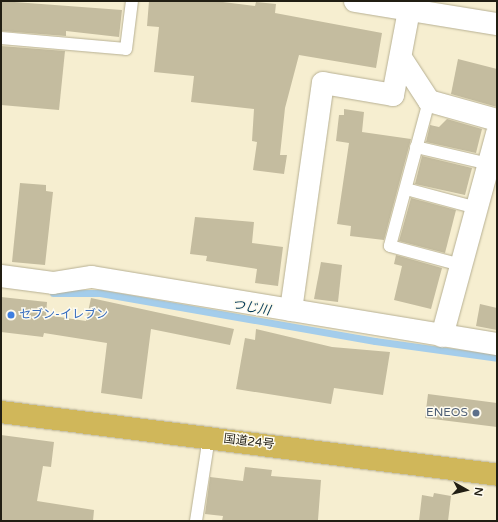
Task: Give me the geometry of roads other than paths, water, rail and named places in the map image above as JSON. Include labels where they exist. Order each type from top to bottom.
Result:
[{"type":"highway","name":"国道24号","points":[[1,412],[209,437],[497,475]]},
{"type":"street","points":[[355,1],[497,24]]},
{"type":"street","points":[[291,310],[323,83],[393,95],[409,10]]},
{"type":"street","points":[[401,58],[429,102],[497,120]]},
{"type":"street","points":[[442,336],[497,133]]},
{"type":"street","points":[[1,276],[53,283],[92,277],[497,344]]},
{"type":"lane","points":[[1,38],[126,49],[132,1]]},
{"type":"lane","points":[[429,102],[390,246],[461,265]]},
{"type":"lane","points":[[416,147],[488,164]]},
{"type":"lane","points":[[406,189],[477,208]]},
{"type":"lane","points":[[196,521],[209,437]]},
{"type":"waterway","name":"つじ川","points":[[53,293],[100,293],[375,341],[497,358]]},
{"type":"place","name":"セブン-イレブン","points":[[11,315]]},
{"type":"place","name":"ENEOS","points":[[476,413]]}]
